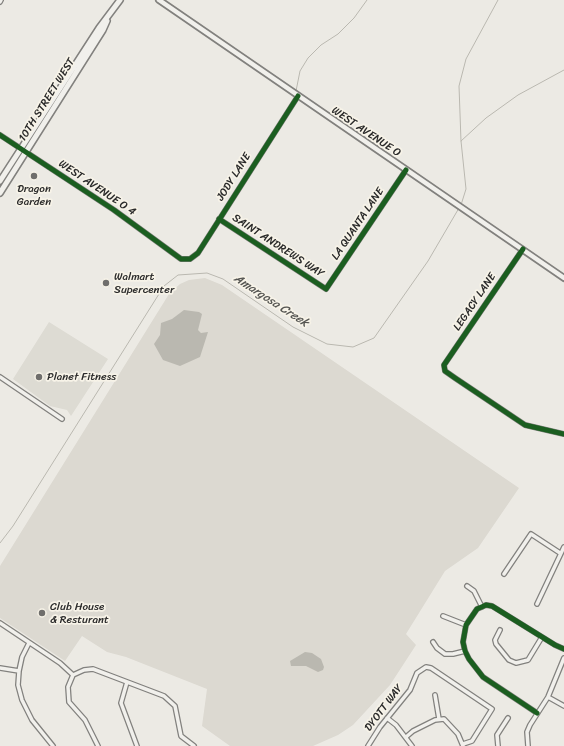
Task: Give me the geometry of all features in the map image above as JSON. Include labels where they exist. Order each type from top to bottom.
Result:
[{"type":"main road","name":"10TH STREET WEST","points":[[0,193],[24,150],[99,28],[109,17],[120,0]]},
{"type":"main road","name":"WEST AVENUE O","points":[[159,0],[564,278]]},
{"type":"main road","name":"10TH STREET WEST","points":[[0,181],[24,150]]},
{"type":"street","name":"JODY LANE","points":[[181,259],[190,259],[194,257],[298,96]]},
{"type":"street","name":"WEST AVENUE O 4","points":[[0,135],[114,210],[181,259]]},
{"type":"street","name":"LA QUANTA LANE","points":[[326,289],[406,170]]},
{"type":"street","name":"SAINT ANDREWS WAY","points":[[219,219],[326,289]]},
{"type":"street","name":"LEGACY LANE","points":[[523,249],[444,365],[445,371],[525,425],[564,434]]},
{"type":"street","points":[[0,377],[62,418]]},
{"type":"street","points":[[504,574],[531,534],[560,553]]},
{"type":"street","points":[[537,604],[564,547]]},
{"type":"street","points":[[468,586],[474,591],[482,606]]},
{"type":"street","points":[[537,714],[487,681],[469,660],[465,650],[464,638],[466,625],[471,615],[482,606],[492,606],[564,649]]},
{"type":"street","points":[[443,616],[466,625]]},
{"type":"street","points":[[0,624],[60,663],[73,675]]},
{"type":"street","points":[[500,630],[495,640],[496,644],[509,660],[516,663],[528,660],[542,637]]},
{"type":"street","points":[[433,642],[437,648],[445,654],[452,654],[465,650]]},
{"type":"street","points":[[29,643],[22,657],[18,685],[22,700],[28,713],[53,746]]},
{"type":"street","points":[[528,746],[527,732],[548,696],[564,658]]},
{"type":"street","points":[[0,668],[19,671]]},
{"type":"street","name":"DYOTT WAY","points":[[368,746],[387,718],[410,690],[417,673],[422,669],[431,668],[492,709],[472,741],[463,745]]},
{"type":"street","points":[[98,746],[85,720],[69,702],[68,687],[73,675],[84,670],[93,669],[171,700],[176,706],[181,736],[194,746]]},
{"type":"street","points":[[127,682],[121,703],[137,746]]},
{"type":"street","points":[[435,695],[439,718]]},
{"type":"street","points":[[548,696],[564,706]]},
{"type":"street","points":[[387,718],[396,725],[412,746]]},
{"type":"street","points":[[406,737],[413,730],[439,718],[444,719],[458,734],[463,745]]},
{"type":"street","points":[[498,746],[497,735],[508,718]]},
{"type":"shaded area","points":[[205,278],[222,285],[519,488],[478,548],[445,571],[406,634],[416,645],[390,685],[353,725],[338,735],[313,746],[230,746],[202,726],[207,689],[126,657],[107,652],[82,636],[65,661],[0,618],[0,566],[169,294],[180,284],[189,280]]},
{"type":"shaded area","points":[[184,310],[199,312],[202,314],[198,330],[201,333],[208,332],[200,357],[180,366],[163,360],[154,344],[160,335],[161,323],[172,319]]},
{"type":"shaded area","points":[[49,322],[108,359],[71,416],[67,410],[50,406],[13,379]]},
{"type":"shaded area","points":[[305,652],[312,653],[321,659],[324,667],[323,670],[318,672],[306,666],[291,666],[290,661]]},
{"type":"waterway","points":[[296,91],[300,71],[308,58],[321,45],[338,34],[354,18],[367,0]]},
{"type":"waterway","points":[[461,141],[459,86],[466,59],[498,0]]},
{"type":"waterway","name":"Amargosa Creek","points":[[461,205],[466,189],[461,141],[486,118],[518,95],[564,70]]},
{"type":"waterway","name":"Amargosa Creek","points":[[0,543],[13,526],[164,286],[178,275],[207,273],[223,279],[293,327],[327,344],[353,347],[374,338],[428,261],[459,208]]},
{"type":"cycle path","points":[[0,135],[114,210],[181,259],[190,259],[198,253],[298,96]]},
{"type":"cycle path","points":[[219,219],[326,289],[406,170]]},
{"type":"cycle path","points":[[523,249],[444,365],[445,371],[525,425],[564,434]]},
{"type":"cycle path","points":[[537,713],[483,677],[469,659],[465,651],[463,642],[466,625],[477,609],[486,605],[492,606],[564,649]]},
{"type":"place","name":"Dragon Garden","points":[[34,176]]},
{"type":"place","name":"Walmart Supercenter","points":[[106,283]]},
{"type":"place","name":"Planet Fitness","points":[[39,377]]},
{"type":"place","name":"Club House & Resturant","points":[[42,613]]}]
